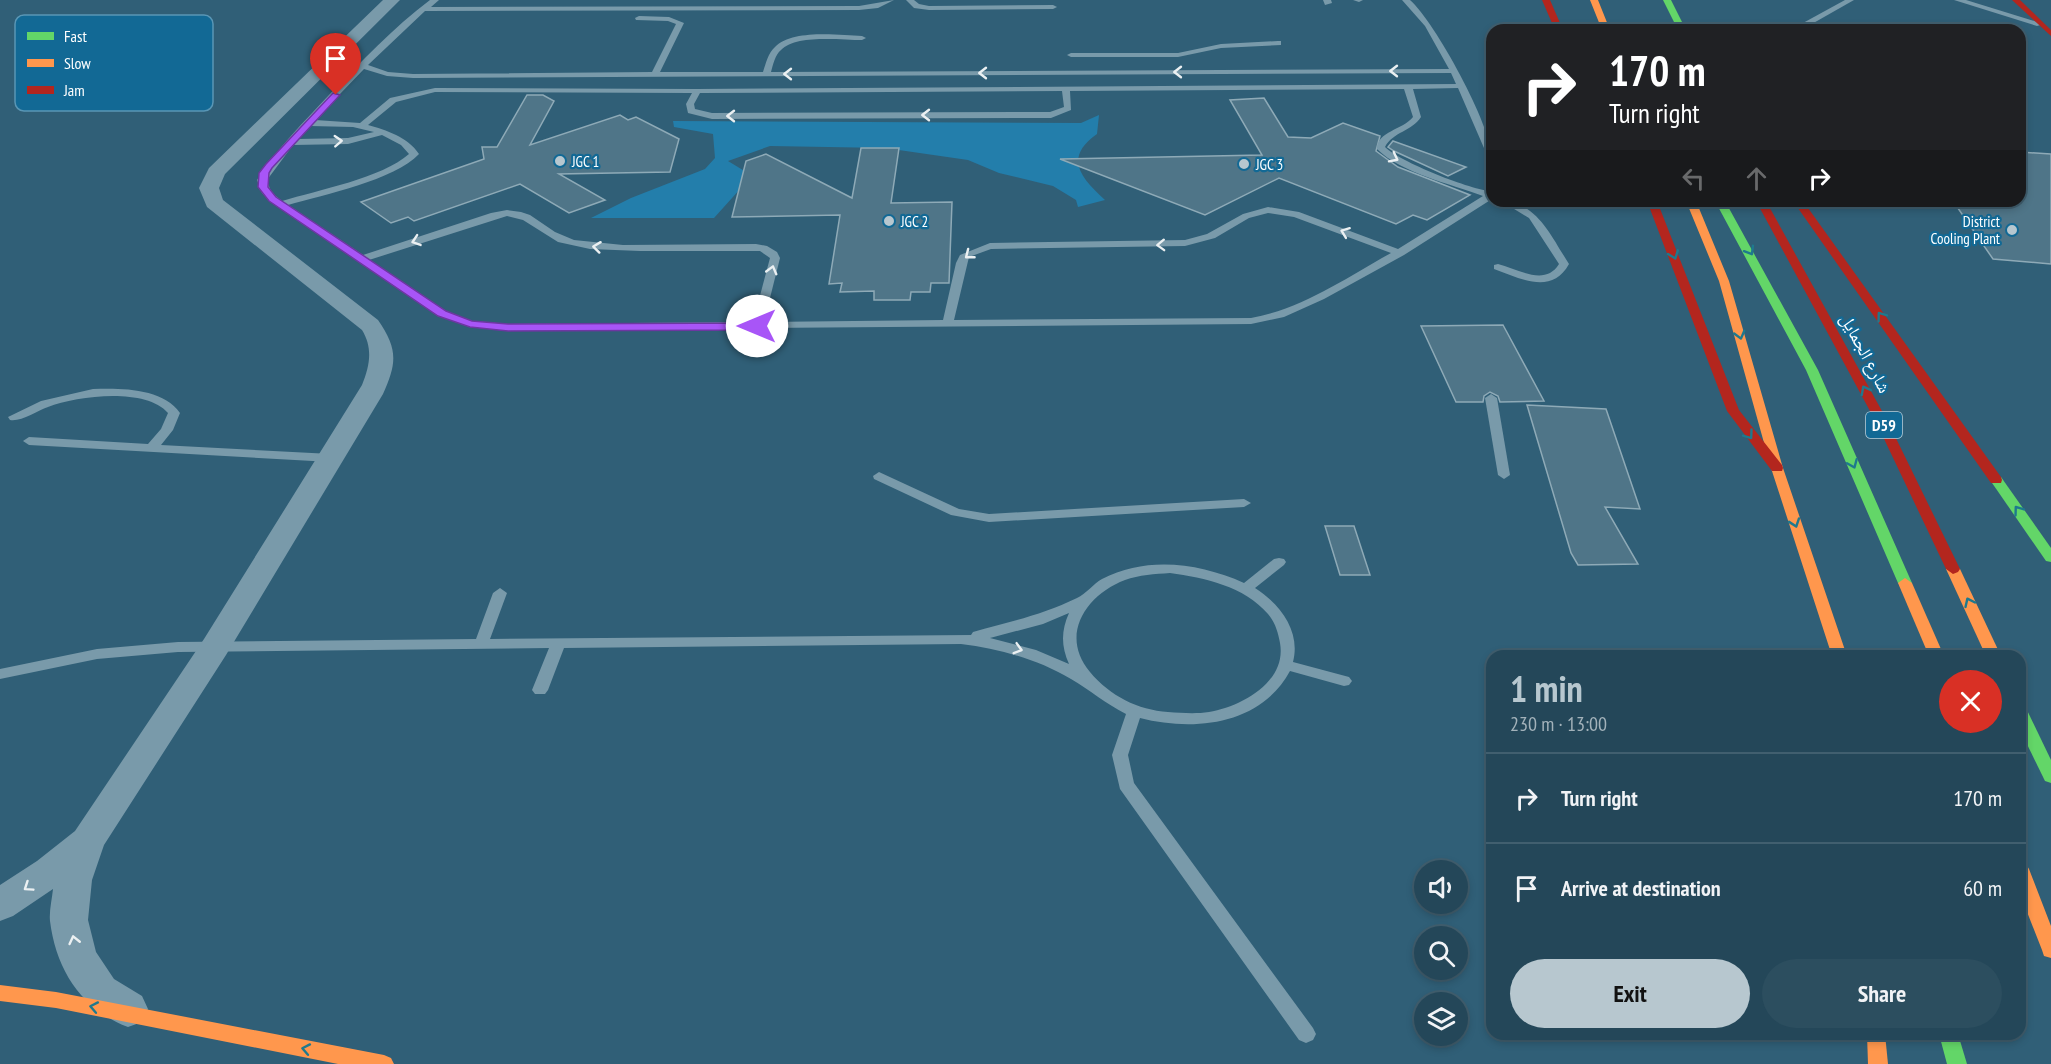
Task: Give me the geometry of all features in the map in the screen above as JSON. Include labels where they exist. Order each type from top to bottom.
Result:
[{"type":"main road","points":[[1546,0],[1556,24]]},
{"type":"main road","points":[[1594,0],[1604,24]]},
{"type":"main road","points":[[1668,0],[1679,24]]},
{"type":"main road","points":[[2016,0],[2051,34]]},
{"type":"main road","points":[[1654,207],[1733,411],[1759,448],[1777,468]]},
{"type":"main road","points":[[1693,207],[1724,281],[1777,468],[1838,650]]},
{"type":"main road","name":"D59","points":[[1724,207],[1761,271],[1812,370],[1934,650]]},
{"type":"main road","name":"شارع الجمايل","points":[[1764,207],[1882,422],[1991,650]]},
{"type":"main road","points":[[1802,207],[2051,558]]},
{"type":"main road","points":[[2026,725],[2051,777]]},
{"type":"main road","points":[[2026,885],[2051,950]]},
{"type":"main road","points":[[0,993],[56,1000],[384,1064]]},
{"type":"main road","points":[[1876,1040],[1878,1064]]},
{"type":"main road","points":[[1951,1040],[1957,1064]]},
{"type":"street","points":[[136,1015],[100,991],[78,958],[69,920],[73,880],[88,840],[215,647],[379,377],[383,363],[383,349],[379,336],[358,315],[214,203],[208,188],[216,172],[392,0]]},
{"type":"street","points":[[0,905],[50,872],[88,840]]},
{"type":"lane","points":[[435,0],[422,9],[308,123],[269,166],[262,180],[267,193],[281,204],[442,314],[470,324],[508,327],[757,326],[1235,322],[1266,319],[1305,306],[1400,253],[1486,199]]},
{"type":"lane","points":[[794,8],[798,0]]},
{"type":"lane","points":[[422,9],[868,7],[890,0]]},
{"type":"lane","points":[[910,0],[917,6],[929,8],[1053,7]]},
{"type":"lane","points":[[1406,0],[1417,8],[1453,70],[1486,141]]},
{"type":"lane","points":[[1807,23],[1850,0]]},
{"type":"lane","points":[[1958,0],[2040,24]]},
{"type":"lane","points":[[639,18],[669,19],[678,21],[680,25],[655,75]]},
{"type":"lane","points":[[766,74],[777,48],[789,42],[808,38],[861,38]]},
{"type":"lane","points":[[1071,55],[1186,54],[1221,46],[1278,43]]},
{"type":"lane","points":[[1197,52],[1209,59],[1213,72]]},
{"type":"lane","points":[[1186,54],[1197,61],[1201,72]]},
{"type":"lane","points":[[364,66],[387,74],[413,76],[1453,70]]},
{"type":"lane","points":[[364,124],[393,99],[435,90],[697,92],[1462,86]]},
{"type":"lane","points":[[1408,87],[1417,117],[1412,125],[1384,139],[1380,147],[1382,151],[1394,159],[1486,193]]},
{"type":"lane","points":[[697,92],[689,107],[691,111],[712,116],[1051,115],[1068,108],[1066,89]]},
{"type":"lane","points":[[281,204],[392,169],[411,159],[414,154],[412,149],[384,132],[364,124],[308,123]]},
{"type":"lane","points":[[291,142],[348,141],[384,132]]},
{"type":"lane","points":[[1498,267],[1527,278],[1542,280],[1561,271],[1564,264],[1533,216],[1517,207]]},
{"type":"lane","points":[[948,324],[961,263],[966,255],[990,246],[1185,243],[1211,236],[1245,216],[1268,210],[1296,214],[1400,253]]},
{"type":"lane","points":[[362,259],[510,212],[528,216],[558,239],[590,246],[617,249],[763,248],[774,254],[775,258],[757,326]]},
{"type":"lane","points":[[14,417],[70,396],[125,392],[163,401],[174,413],[167,430],[151,448]]},
{"type":"lane","points":[[1491,398],[1504,476]]},
{"type":"lane","points":[[29,441],[331,458]]},
{"type":"lane","points":[[879,476],[956,512],[989,518],[1244,503]]},
{"type":"lane","points":[[1245,589],[1279,562]]},
{"type":"lane","points":[[0,674],[108,652],[177,646],[961,639],[991,642],[1028,651],[1071,671],[1112,700],[1135,710],[1162,717],[1190,719],[1217,716],[1242,709],[1262,697],[1277,682],[1286,665],[1288,648],[1284,631],[1269,608],[1245,589],[1222,578],[1196,571],[1161,569],[1120,577],[1099,587],[1083,601],[1014,629],[961,639]]},
{"type":"lane","points":[[481,644],[500,593]]},
{"type":"lane","points":[[1083,601],[1071,625],[1071,652],[1079,670],[1094,686]]},
{"type":"lane","points":[[540,690],[558,644]]},
{"type":"lane","points":[[1286,665],[1344,681]]},
{"type":"lane","points":[[1135,710],[1120,755],[1126,785],[1306,1035]]},
{"type":"shaded area","points":[[1099,115],[1097,134],[1081,151],[1078,160],[1083,176],[1105,200],[1078,207],[1076,200],[1053,186],[999,173],[968,160],[885,148],[770,146],[728,161],[756,178],[741,188],[714,218],[591,218],[631,198],[705,169],[715,158],[713,134],[674,127],[673,121],[1081,123]]},
{"type":"building","name":"JGC 1","points":[[527,95],[543,95],[554,101],[530,145],[620,115],[628,120],[636,117],[679,139],[670,172],[559,174],[605,200],[569,213],[520,184],[414,221],[408,217],[391,223],[361,202],[484,159],[482,147],[497,147]]},
{"type":"building","name":"JGC 3","points":[[1264,98],[1288,137],[1311,138],[1343,123],[1380,136],[1376,151],[1398,167],[1470,195],[1427,220],[1413,215],[1396,224],[1279,178],[1205,215],[1060,159],[1262,155],[1230,100]]},
{"type":"building","points":[[1393,141],[1466,167],[1448,176],[1394,151],[1388,147]]},
{"type":"building","name":"JGC 2","points":[[861,148],[899,148],[891,203],[952,202],[949,283],[931,283],[930,292],[911,292],[910,300],[874,300],[874,291],[840,292],[842,283],[829,284],[840,215],[732,217],[746,161],[766,154],[852,198]]},
{"type":"building","name":"District Cooling Plant","points":[[2026,152],[2051,154],[2051,264],[1993,259],[1957,207],[2026,207]]},
{"type":"building","points":[[1503,325],[1544,401],[1500,402],[1498,396],[1490,392],[1484,396],[1483,402],[1456,402],[1421,326]]},
{"type":"building","points":[[1527,405],[1606,409],[1640,509],[1605,507],[1638,564],[1578,565],[1571,553]]},
{"type":"building","points":[[1325,526],[1354,526],[1370,575],[1340,575]]},
{"type":"traffic: fast","points":[[1667,0],[1679,24]]},
{"type":"traffic: fast","points":[[1723,207],[1812,370],[1905,583]]},
{"type":"traffic: fast","points":[[1996,480],[2051,558]]},
{"type":"traffic: fast","points":[[2026,725],[2051,777]]},
{"type":"traffic: fast","points":[[1951,1040],[1957,1064]]},
{"type":"traffic: slow","points":[[1594,0],[1604,24]]},
{"type":"traffic: slow","points":[[1693,207],[1724,281],[1777,468],[1838,650]]},
{"type":"traffic: slow","points":[[1953,569],[1991,650]]},
{"type":"traffic: slow","points":[[1905,583],[1934,650]]},
{"type":"traffic: slow","points":[[2026,885],[2051,950]]},
{"type":"traffic: slow","points":[[0,993],[56,1000],[384,1064]]},
{"type":"traffic: slow","points":[[1876,1040],[1878,1064]]},
{"type":"traffic: jam","points":[[1546,0],[1556,24]]},
{"type":"traffic: jam","points":[[2016,0],[2051,34]]},
{"type":"traffic: jam","points":[[1654,207],[1733,411],[1777,468]]},
{"type":"traffic: jam","points":[[1764,207],[1882,422],[1953,569]]},
{"type":"traffic: jam","points":[[1802,207],[1996,480]]},
{"type":"place","name":"JGC 1","points":[[560,161]]},
{"type":"place","name":"JGC 3","points":[[1244,164]]},
{"type":"place","name":"JGC 2","points":[[889,221]]},
{"type":"place","name":"District Cooling Plant","points":[[2012,230]]},
{"type":"route","points":[[336,95],[269,166],[262,180],[263,187],[273,199],[442,314],[470,324],[508,327],[757,326]]}]
